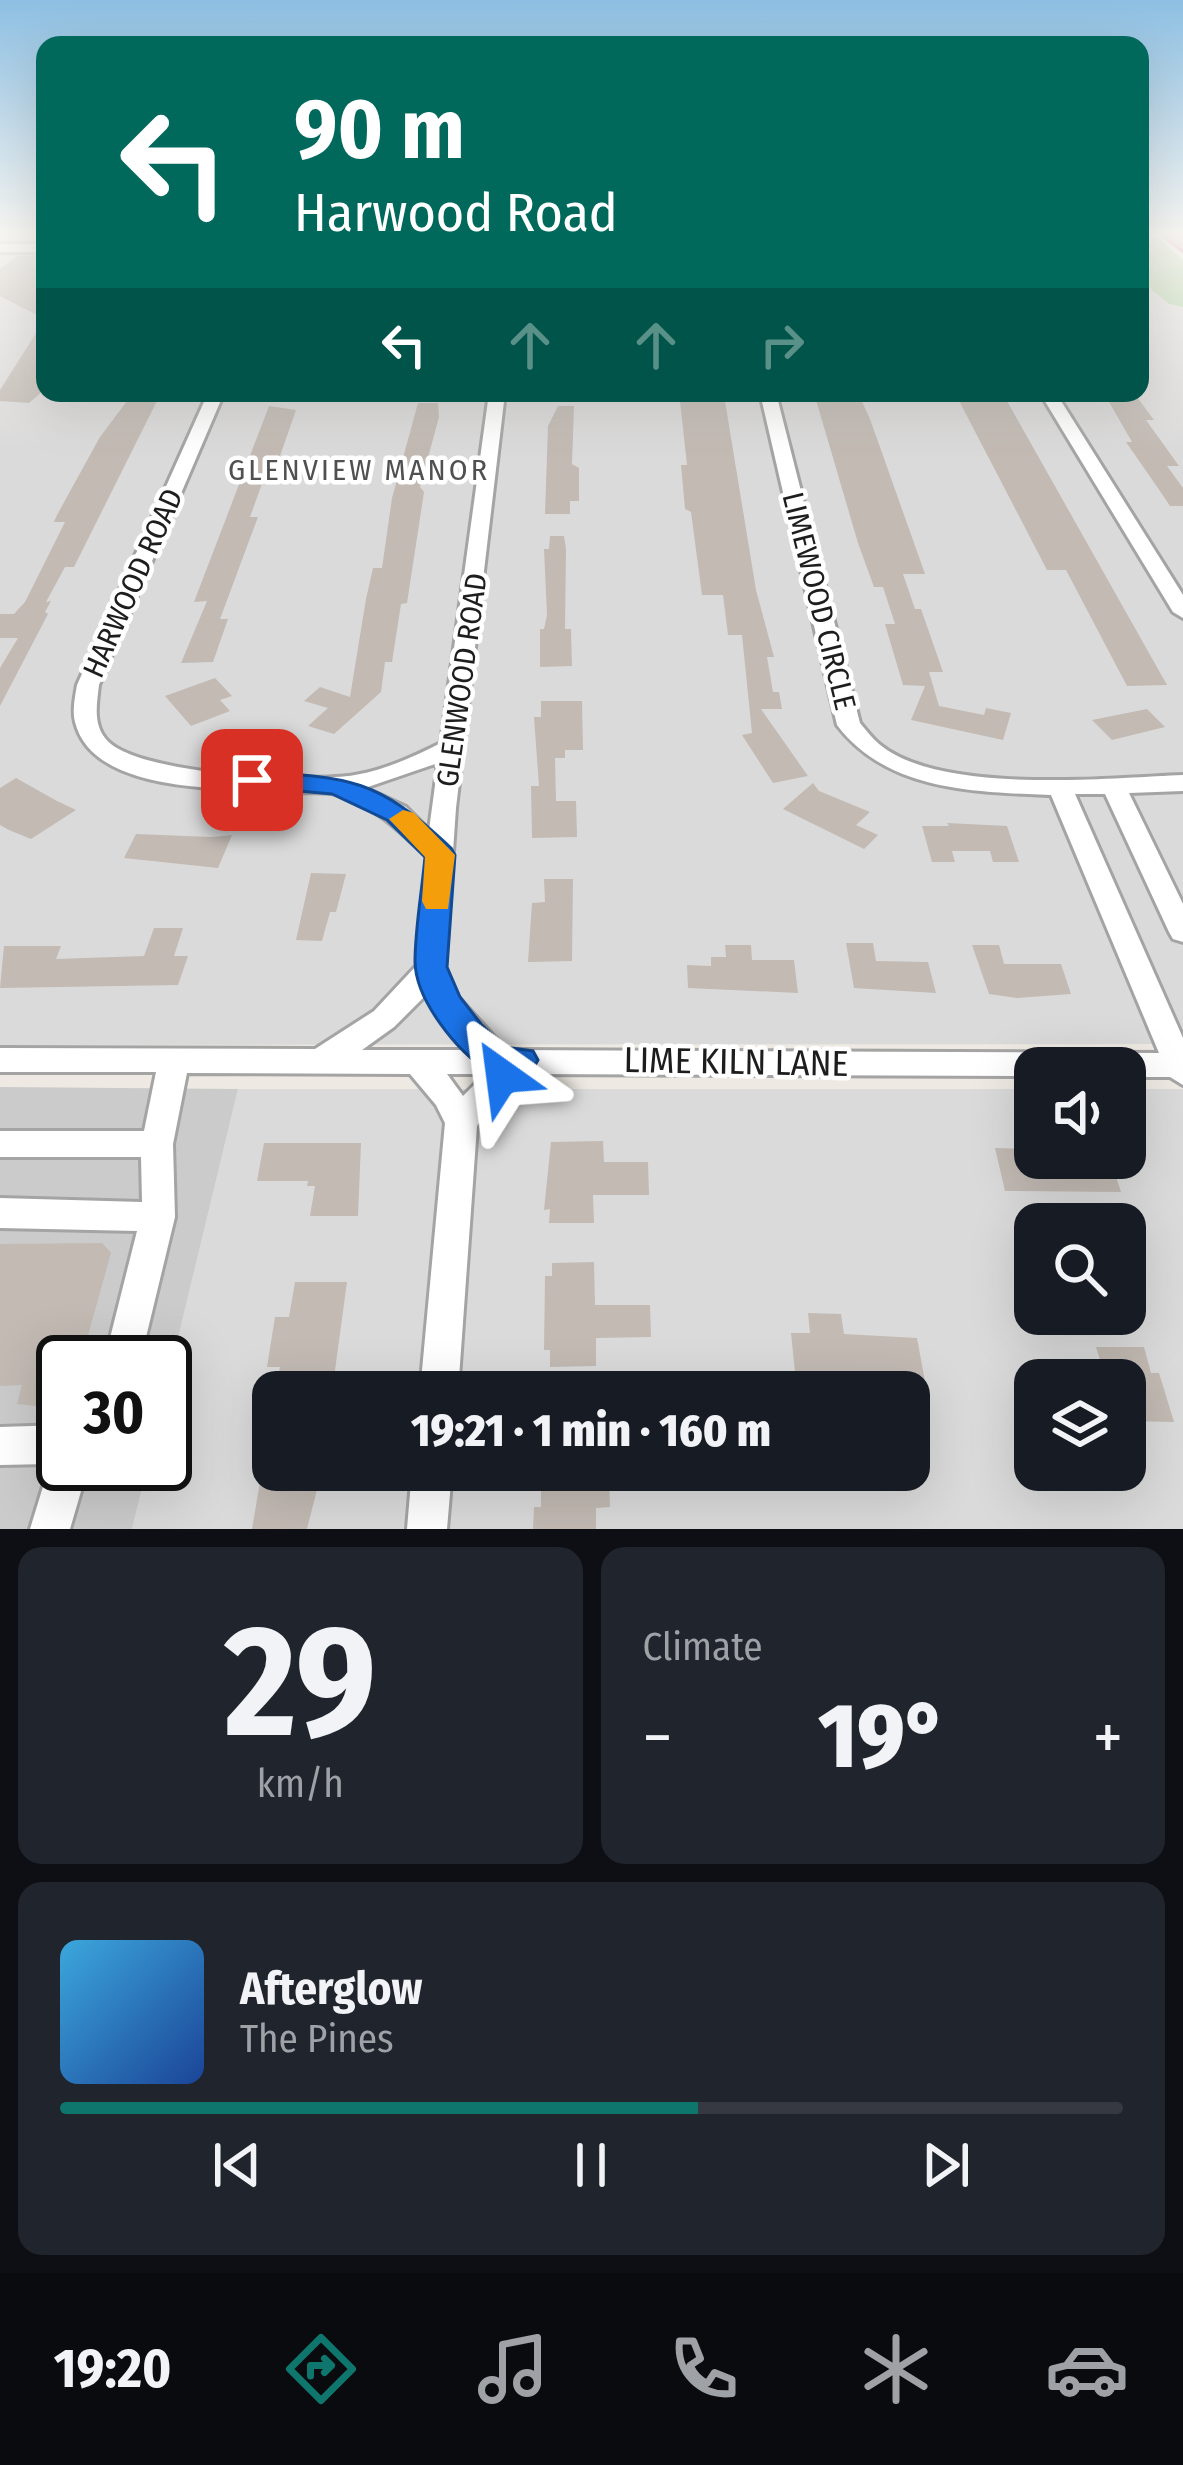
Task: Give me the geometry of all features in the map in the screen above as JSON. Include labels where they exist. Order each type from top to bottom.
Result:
[{"type":"street","name":"HARWOOD ROAD","points":[[212,402],[88,685],[83,716],[104,750],[152,773],[204,781],[338,785],[399,772],[453,746]]},
{"type":"street","name":"GLENWOOD ROAD","points":[[431,967],[440,855],[496,402]]},
{"type":"street","name":"LIMEWOOD CIRCLE","points":[[770,402],[849,725],[860,741],[884,761],[935,779],[1059,785],[1183,783]]},
{"type":"street","points":[[1054,402],[1183,612]]},
{"type":"street","name":"HARWOOD ROAD","points":[[338,785],[397,813],[440,855]]},
{"type":"street","points":[[1059,785],[1181,1068]]},
{"type":"street","points":[[1113,785],[1183,932]]},
{"type":"street","points":[[322,1060],[403,1005],[431,967]]},
{"type":"street","points":[[431,967],[446,1003],[508,1060],[461,1123],[441,1371]]},
{"type":"street","points":[[416,1059],[448,1097],[461,1123]]},
{"type":"street","name":"LIME KILN LANE","points":[[0,1060],[416,1059],[1181,1068]]},
{"type":"street","points":[[129,1335],[158,1217],[157,1144],[174,1060]]},
{"type":"street","points":[[0,1144],[157,1144]]},
{"type":"street","points":[[0,1213],[158,1217]]},
{"type":"street","points":[[0,1445],[36,1444]]},
{"type":"street","points":[[50,1529],[61,1491]]},
{"type":"street","points":[[428,1529],[431,1491]]},
{"type":"shaded area","points":[[0,306],[36,306],[36,402],[1149,402],[1149,306],[1183,307],[1183,1044],[0,1045]]},
{"type":"shaded area","points":[[0,1087],[238,1089],[179,1335],[36,1335],[36,1491],[141,1491],[132,1529],[0,1529]]},
{"type":"shaded area","points":[[238,1089],[1014,1089],[1014,1179],[1146,1179],[1146,1089],[1183,1089],[1183,1529],[132,1529],[141,1491],[192,1491],[192,1335],[179,1335]]},
{"type":"building","points":[[36,333],[36,397],[29,403],[0,401],[0,390]]},
{"type":"building","points":[[126,402],[156,402],[74,567],[65,567],[46,602],[51,601],[48,614],[0,706],[0,668],[18,638],[0,638],[0,614],[14,614],[25,602],[65,522],[54,522],[57,515],[100,437]]},
{"type":"building","points":[[680,402],[725,402],[756,590],[774,657],[767,657],[773,692],[779,692],[782,709],[761,709],[808,776],[773,783],[742,735],[752,733],[742,635],[728,635],[723,595],[702,595],[691,512],[685,509],[681,465],[687,465]]},
{"type":"building","points":[[817,402],[862,402],[925,574],[903,574],[943,672],[929,672],[939,706],[984,715],[986,708],[1011,713],[1003,740],[911,720],[925,686],[903,685],[885,624],[895,624],[883,587],[874,587]]},
{"type":"building","points":[[960,402],[1008,402],[1167,685],[1127,686],[1066,570],[1047,570]]},
{"type":"building","points":[[1109,402],[1141,402],[1154,420],[1146,420],[1179,466],[1167,466],[1183,488],[1183,506],[1170,506],[1126,442],[1132,442]]},
{"type":"building","points":[[418,403],[438,403],[439,417],[420,487],[424,492],[407,603],[401,604],[392,662],[385,662],[381,692],[334,734],[308,726],[328,708],[304,701],[320,687],[350,697],[373,568],[382,568],[392,498]]},
{"type":"building","points":[[269,406],[296,410],[250,517],[258,517],[220,619],[228,619],[213,662],[181,663],[207,601],[194,602]]},
{"type":"building","points":[[558,406],[574,406],[572,464],[579,468],[579,501],[570,501],[570,514],[545,514],[548,426]]},
{"type":"building","points":[[550,536],[564,536],[565,629],[571,629],[572,666],[540,667],[540,629],[547,615],[544,549],[549,549]]},
{"type":"building","points":[[215,678],[232,696],[220,700],[230,711],[191,726],[165,696]]},
{"type":"building","points":[[541,701],[582,701],[583,750],[565,750],[565,758],[555,758],[556,801],[576,801],[577,837],[532,838],[531,786],[539,786],[534,717],[541,717]]},
{"type":"building","points":[[1147,709],[1165,727],[1112,740],[1092,720]]},
{"type":"building","points":[[16,778],[76,810],[31,839],[9,830],[0,825],[0,788]]},
{"type":"building","points":[[813,783],[819,791],[870,812],[856,825],[878,835],[864,849],[783,809]]},
{"type":"building","points":[[947,823],[1007,826],[1019,862],[993,862],[990,851],[952,851],[955,862],[932,862],[922,826],[949,826]]},
{"type":"building","points":[[136,834],[232,835],[218,868],[124,858]]},
{"type":"building","points":[[311,873],[346,874],[322,941],[296,940]]},
{"type":"building","points":[[544,879],[573,879],[572,961],[528,962],[532,903],[545,902]]},
{"type":"building","points":[[154,928],[183,928],[174,956],[188,956],[178,985],[0,988],[4,946],[61,946],[56,959],[144,956]]},
{"type":"building","points":[[846,943],[873,943],[876,961],[928,962],[936,993],[854,988]]},
{"type":"building","points":[[725,945],[751,945],[752,960],[794,960],[798,993],[688,988],[687,965],[711,966],[711,957],[726,957]]},
{"type":"building","points":[[972,945],[999,945],[1004,964],[1061,964],[1071,994],[1017,998],[989,994]]},
{"type":"building","points":[[603,1141],[604,1162],[648,1162],[649,1195],[593,1195],[594,1223],[549,1223],[550,1209],[544,1210],[551,1142]]},
{"type":"building","points":[[264,1143],[361,1143],[358,1216],[310,1216],[315,1186],[307,1186],[308,1181],[257,1181]]},
{"type":"building","points":[[995,1148],[1014,1149],[1014,1179],[1117,1179],[1121,1192],[1005,1191]]},
{"type":"building","points":[[102,1243],[111,1253],[88,1335],[36,1335],[36,1406],[17,1404],[22,1385],[0,1386],[0,1244]]},
{"type":"building","points":[[594,1262],[595,1305],[650,1305],[651,1337],[596,1338],[596,1366],[550,1367],[550,1350],[544,1350],[545,1276],[552,1276],[552,1263]]},
{"type":"building","points":[[295,1282],[347,1282],[335,1371],[267,1367],[275,1317],[289,1317]]},
{"type":"building","points":[[808,1313],[841,1314],[844,1334],[917,1338],[923,1371],[795,1371],[791,1333],[810,1333]]},
{"type":"building","points":[[1096,1347],[1144,1347],[1151,1373],[1159,1373],[1174,1422],[1146,1421],[1146,1359],[1100,1359]]},
{"type":"building","points":[[258,1491],[317,1491],[307,1529],[252,1529]]},
{"type":"building","points":[[541,1491],[610,1491],[610,1507],[596,1508],[596,1529],[533,1529],[534,1507],[541,1507]]},
{"type":"slow traffic","points":[[403,819],[440,855],[437,901]]},
{"type":"district","name":"GLENVIEW MANOR","points":[[359,470]]},
{"type":"route","points":[[252,780],[338,785],[397,813],[440,855],[431,967],[446,1003],[469,1034],[496,1060],[520,1060],[502,1076]]}]
